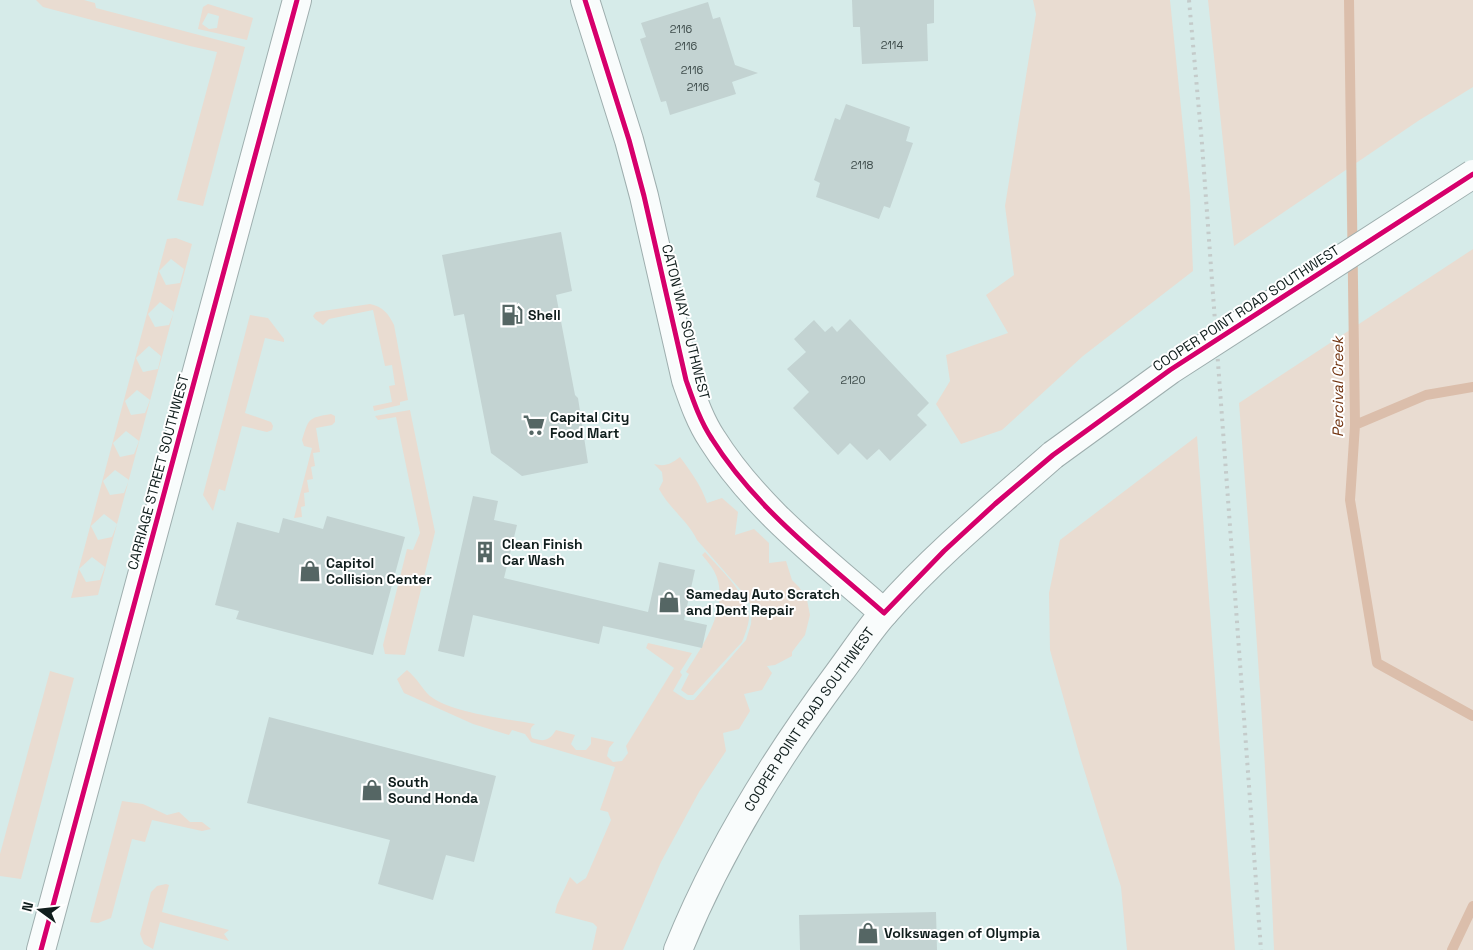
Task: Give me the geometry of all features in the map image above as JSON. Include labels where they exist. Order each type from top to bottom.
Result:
[{"type":"street","name":"CARRIAGE STREET SOUTHWEST","points":[[41,950],[296,0]]},
{"type":"street","name":"CATON WAY SOUTHWEST","points":[[585,0],[629,140],[644,196],[686,380],[696,408],[711,438],[737,476],[768,511],[884,613]]},
{"type":"street","name":"COOPER POINT ROAD SOUTHWEST","points":[[678,950],[718,865],[762,785],[808,715],[884,613],[944,551],[1052,455],[1170,370],[1473,174]]},
{"type":"shaded area","points":[[36,0],[84,0],[95,3],[96,8],[245,47],[203,206],[177,200],[217,52],[43,7]]},
{"type":"shaded area","points":[[1033,0],[1170,0],[1190,196],[1193,271],[1083,356],[1002,430],[961,444],[936,404],[950,381],[946,355],[1008,333],[986,295],[1014,275],[1005,206],[1036,14]]},
{"type":"shaded area","points":[[1208,0],[1473,0],[1473,87],[1418,121],[1234,246]]},
{"type":"shaded area","points":[[208,4],[253,18],[247,40],[198,29],[203,7]],"holes":[[[208,13],[219,16],[217,28],[209,29],[202,24]]]},
{"type":"shaded area","points":[[176,238],[192,244],[174,312],[160,302],[148,314],[155,327],[169,325],[173,314],[129,480],[115,470],[103,481],[110,495],[124,493],[128,482],[117,524],[104,514],[91,526],[98,540],[112,537],[117,525],[98,595],[71,598],[167,239]],"holes":[[[171,259],[184,269],[180,283],[166,285],[159,271]],[[149,346],[161,356],[158,369],[143,372],[136,358]],[[137,390],[150,400],[145,413],[131,415],[125,401]],[[126,431],[139,441],[134,454],[120,457],[113,443]],[[92,557],[105,567],[100,580],[86,582],[79,569]]]},
{"type":"shaded area","points":[[1473,249],[1473,950],[1274,950],[1264,744],[1239,403]]},
{"type":"shaded area","points":[[370,304],[385,311],[394,325],[408,400],[400,402],[400,405],[374,411],[373,406],[392,402],[389,386],[395,385],[392,365],[385,366],[373,310],[329,319],[323,325],[313,316],[316,312]]},
{"type":"shaded area","points":[[250,315],[268,318],[284,339],[284,342],[265,338],[245,413],[271,422],[273,426],[272,430],[267,432],[242,426],[225,491],[219,489],[213,511],[203,495]]},
{"type":"shaded area","points":[[410,410],[435,532],[405,655],[385,654],[383,645],[407,549],[413,550],[420,533],[396,417],[378,420],[375,416]]},
{"type":"shaded area","points":[[331,414],[335,416],[335,422],[332,425],[316,428],[320,452],[313,453],[315,466],[311,467],[313,479],[307,480],[309,492],[304,493],[305,506],[301,507],[302,517],[294,518],[312,448],[304,446],[302,440],[306,427],[310,420]]},
{"type":"shaded area","points":[[1197,436],[1235,950],[1127,950],[1121,887],[1081,760],[1050,650],[1049,593],[1060,540]]},
{"type":"shaded area","points":[[680,457],[699,484],[707,503],[722,498],[738,512],[735,535],[754,529],[769,543],[769,563],[786,561],[792,580],[807,600],[810,615],[805,635],[792,652],[792,656],[775,665],[767,666],[772,673],[762,690],[744,694],[750,711],[739,729],[723,733],[726,751],[699,792],[661,862],[623,950],[592,950],[597,927],[593,923],[555,913],[570,877],[577,884],[586,878],[611,820],[608,812],[600,810],[615,767],[531,742],[525,734],[512,730],[509,735],[473,724],[404,693],[397,679],[407,670],[430,696],[439,702],[465,711],[535,724],[530,732],[532,738],[543,740],[551,736],[556,730],[575,735],[571,744],[576,750],[586,750],[591,744],[591,737],[614,742],[609,748],[607,756],[613,762],[622,761],[628,753],[626,746],[674,668],[646,648],[648,643],[692,653],[680,672],[682,675],[673,691],[687,700],[694,700],[746,640],[751,624],[752,608],[746,596],[697,540],[659,489],[663,481],[662,472],[654,464],[668,464]]},
{"type":"shaded area","points":[[705,552],[733,583],[745,601],[749,619],[742,642],[693,695],[688,695],[681,690],[689,674],[686,672],[713,624],[720,597],[719,584],[714,571],[702,555]]},
{"type":"shaded area","points":[[50,671],[74,678],[21,879],[0,876],[0,854]]},
{"type":"shaded area","points":[[122,801],[143,804],[167,815],[179,812],[190,822],[202,822],[211,829],[202,831],[152,820],[145,842],[132,839],[111,918],[98,923],[90,922]]},
{"type":"shaded area","points":[[169,885],[162,912],[229,930],[224,934],[229,941],[160,922],[153,949],[144,944],[140,934],[151,892],[157,886]]},
{"type":"building","points":[[852,0],[934,0],[934,23],[927,24],[928,61],[862,64],[860,27],[853,27]]},
{"type":"building","points":[[708,2],[713,19],[720,17],[735,65],[758,73],[732,82],[736,94],[670,115],[666,101],[661,102],[640,39],[646,37],[641,23]]},
{"type":"building","points":[[846,104],[910,127],[906,141],[913,143],[890,208],[884,206],[879,219],[816,197],[820,183],[814,180],[835,118],[840,120]]},
{"type":"building","name":"Shell","points":[[561,232],[572,291],[556,295],[575,395],[578,398],[588,463],[522,476],[491,453],[464,314],[454,316],[442,255]]},
{"type":"building","points":[[850,319],[929,403],[917,415],[927,425],[890,461],[879,449],[867,460],[850,443],[838,455],[793,408],[809,392],[787,369],[806,352],[794,339],[814,320],[825,332],[832,326],[837,332]]},
{"type":"building","name":"Clean Finish Car Wash","points":[[473,496],[498,501],[494,520],[517,525],[504,578],[648,612],[659,562],[695,570],[684,620],[707,625],[702,648],[603,626],[599,644],[473,615],[464,657],[438,651]]},
{"type":"building","name":"Capitol Collision Center","points":[[327,516],[405,537],[373,655],[236,619],[239,611],[215,605],[237,522],[279,533],[283,518],[323,529]]},
{"type":"building","name":"South Sound Honda","points":[[269,717],[496,776],[474,862],[446,855],[433,900],[378,884],[390,840],[247,803]]},
{"type":"building","name":"Volkswagen of Olympia","points":[[936,912],[937,950],[800,950],[799,915]]},
{"type":"waterway","name":"Percival Creek","points":[[1349,0],[1355,425],[1350,500],[1377,663],[1473,716]]},
{"type":"waterway","points":[[1355,425],[1426,395],[1473,387]]},
{"type":"waterway","name":"Percival Creek","points":[[1452,950],[1473,906]]},
{"type":"railway","points":[[1189,0],[1202,144],[1261,950]]},
{"type":"cycle path","points":[[41,950],[297,0]]},
{"type":"cycle path","points":[[585,0],[629,140],[644,196],[686,380],[704,425],[730,464],[770,511],[814,553],[884,613],[944,551],[995,504],[1053,455],[1170,370],[1473,174]]},
{"type":"place","name":"Shell","points":[[512,315]]},
{"type":"place","name":"Capital City Food Mart","points":[[534,425]]},
{"type":"place","name":"Clean Finish Car Wash","points":[[485,552]]},
{"type":"place","name":"Capitol Collision Center","points":[[310,571]]},
{"type":"place","name":"Sameday Auto Scratch and Dent Repair","points":[[669,602]]},
{"type":"place","name":"South Sound Honda","points":[[372,790]]},
{"type":"place","name":"Volkswagen of Olympia","points":[[868,933]]}]
